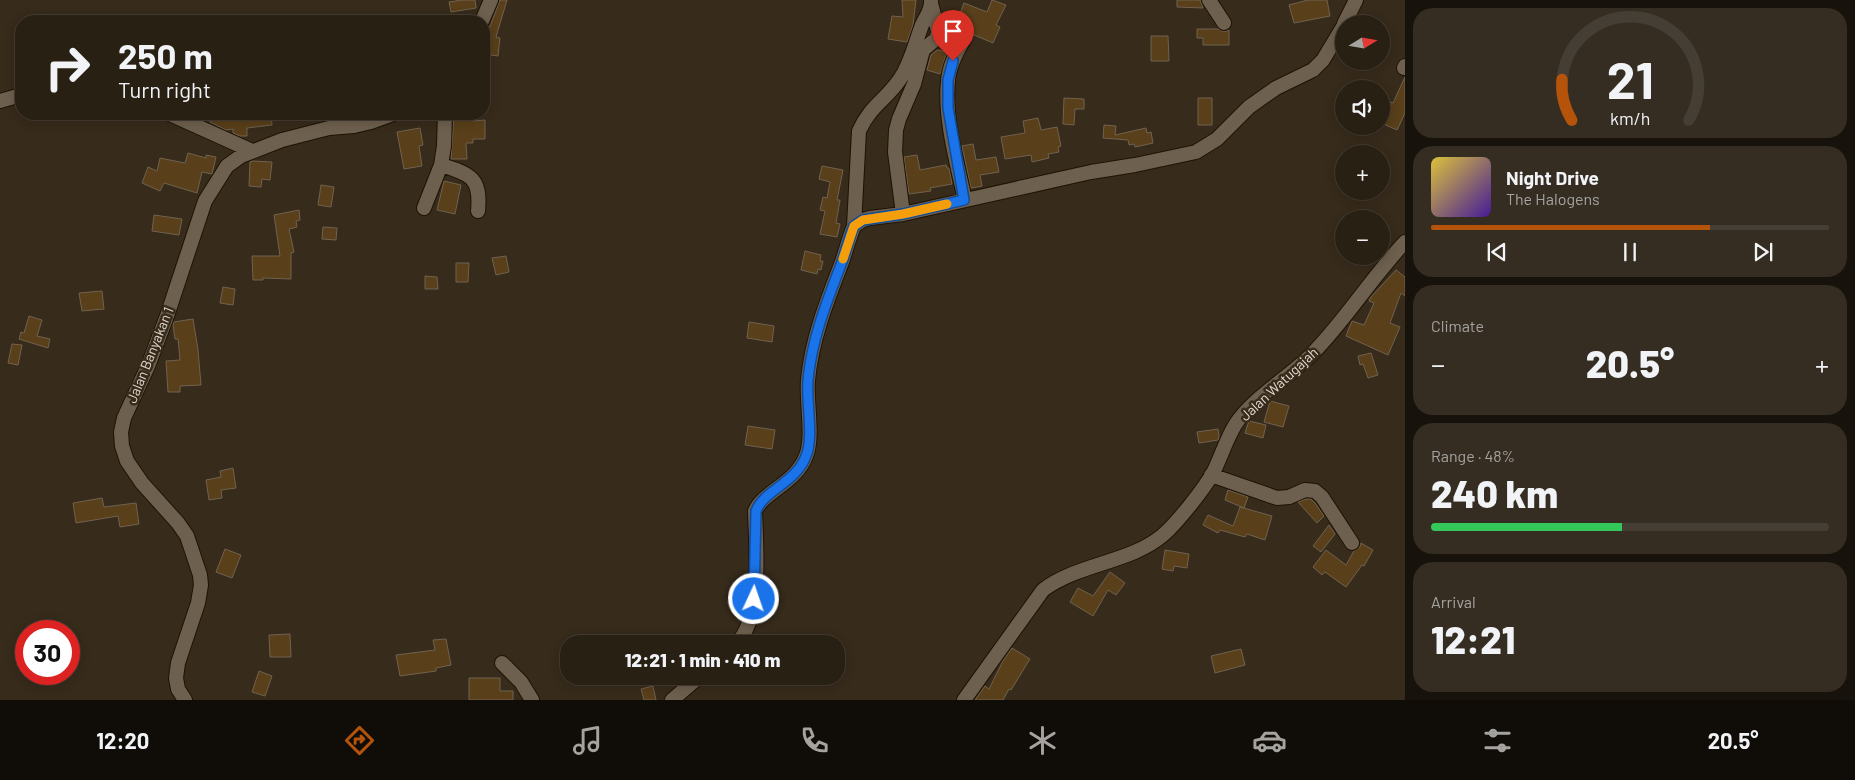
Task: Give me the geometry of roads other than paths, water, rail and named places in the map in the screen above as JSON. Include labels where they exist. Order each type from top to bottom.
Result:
[{"type":"street","points":[[485,15],[491,0]]},
{"type":"street","points":[[1209,0],[1224,23]]},
{"type":"street","points":[[1348,15],[1356,0]]},
{"type":"street","points":[[903,214],[895,152],[896,130],[914,84],[923,50],[937,38],[938,31],[931,4]]},
{"type":"street","points":[[743,635],[748,628],[754,599],[756,511],[758,504],[788,481],[806,458],[809,441],[808,380],[812,353],[824,307],[854,226],[859,132],[870,112],[900,79],[911,58],[931,4]]},
{"type":"street","points":[[854,226],[863,220],[903,214],[1091,172],[1196,152],[1217,139],[1249,107],[1276,88],[1313,70],[1323,60],[1335,39]]},
{"type":"street","points":[[963,41],[953,61],[948,80],[948,108],[964,200]]},
{"type":"street","points":[[0,101],[15,97]]},
{"type":"street","points":[[183,120],[252,151]]},
{"type":"street","name":"Jalan Banyakan 1","points":[[185,700],[178,688],[176,678],[178,663],[198,603],[201,585],[200,575],[187,536],[126,461],[121,432],[124,418],[148,366],[167,316],[205,201],[228,166],[241,156],[252,151],[311,132],[354,126],[376,120]]},
{"type":"street","points":[[424,208],[442,165],[445,120]]},
{"type":"street","points":[[442,165],[470,175],[477,185],[479,197],[478,211]]},
{"type":"street","name":"Jalan Watugajah","points":[[964,700],[1043,590],[1055,581],[1079,570],[1142,549],[1162,536],[1178,521],[1212,475],[1235,424],[1246,411],[1312,355],[1405,242]]},
{"type":"street","points":[[1212,475],[1277,498],[1289,497],[1305,490],[1315,491],[1322,497],[1352,543]]},
{"type":"street","points":[[502,663],[521,682],[532,700]]},
{"type":"street","points":[[672,700],[690,685]]}]
